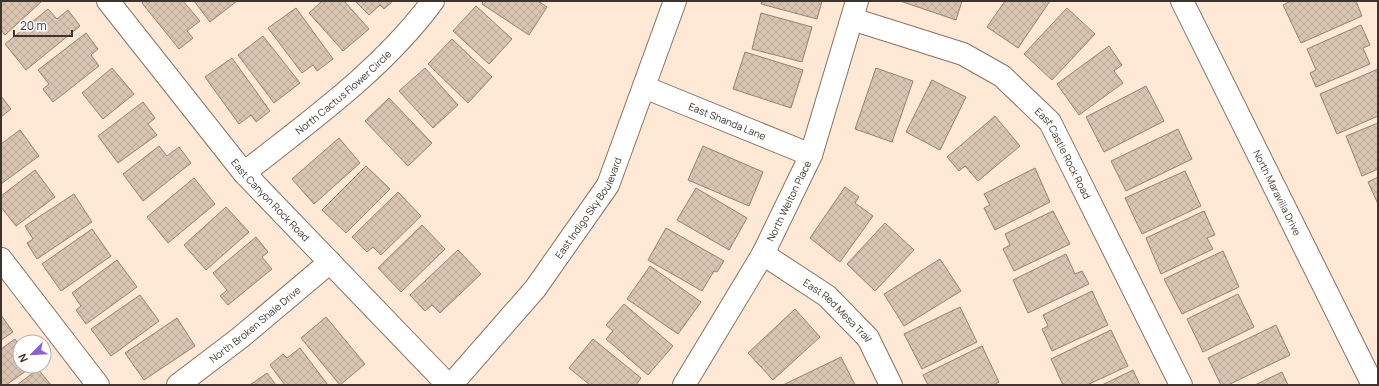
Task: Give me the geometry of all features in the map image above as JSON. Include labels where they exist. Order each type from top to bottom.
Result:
[{"type":"street","name":"East Canyon Rock Road","points":[[108,1],[244,173],[450,385]]},
{"type":"street","name":"North Cactus Flower Circle","points":[[244,173],[369,73],[416,23],[433,1]]},
{"type":"street","name":"East Indigo Sky Boulevard","points":[[450,385],[535,289],[608,185],[675,1]]},
{"type":"street","name":"North Maravilla Drive","points":[[1182,1],[1373,385]]},
{"type":"street","name":"North Welton Place","points":[[684,385],[763,254],[811,155],[854,10]]},
{"type":"street","name":"East Castle Rock Road","points":[[854,10],[963,54],[1002,76],[1050,122],[1181,385]]},
{"type":"street","name":"East Shanda Lane","points":[[644,87],[811,155]]},
{"type":"street","name":"East Red Mesa Trail","points":[[763,254],[827,296],[868,338],[891,385]]},
{"type":"street","points":[[1,259],[98,385]]},
{"type":"street","name":"North Broken Shale Drive","points":[[178,385],[241,336],[330,262]]},
{"type":"building","points":[[1,1],[42,1],[5,35],[1,30]]},
{"type":"building","points":[[144,1],[183,1],[200,21],[187,31],[193,38],[179,49],[142,3]]},
{"type":"building","points":[[194,1],[237,1],[210,22]]},
{"type":"building","points":[[322,1],[344,1],[369,29],[343,51],[309,13]]},
{"type":"building","points":[[355,1],[393,1],[384,9],[380,5],[369,15]]},
{"type":"building","points":[[483,1],[538,1],[547,7],[529,35],[482,4]]},
{"type":"building","points":[[762,1],[822,1],[817,19],[761,4]]},
{"type":"building","points":[[900,1],[962,1],[956,20]]},
{"type":"building","points":[[1005,1],[1050,1],[1018,48],[987,27]]},
{"type":"building","points":[[1291,1],[1356,1],[1362,16],[1301,43],[1283,5]]},
{"type":"building","points":[[476,6],[512,39],[489,64],[453,31]]},
{"type":"building","points":[[296,8],[333,59],[317,71],[313,65],[302,73],[268,28]]},
{"type":"building","points":[[1067,8],[1095,34],[1052,80],[1024,54]]},
{"type":"building","points":[[48,9],[57,19],[68,10],[80,26],[26,70],[5,44]]},
{"type":"building","points":[[761,13],[812,27],[802,62],[752,49]]},
{"type":"building","points":[[1361,25],[1370,45],[1363,48],[1370,64],[1316,87],[1310,73],[1316,70],[1307,49]]},
{"type":"building","points":[[86,33],[98,49],[91,55],[99,66],[53,102],[43,89],[49,84],[38,70]]},
{"type":"building","points":[[263,36],[300,83],[274,103],[238,55]]},
{"type":"building","points":[[452,39],[492,77],[468,103],[428,64]]},
{"type":"building","points":[[1109,46],[1122,65],[1114,71],[1123,83],[1079,115],[1057,84]]},
{"type":"building","points":[[745,52],[803,70],[791,108],[733,89]]},
{"type":"building","points":[[232,58],[270,111],[256,122],[251,115],[239,124],[205,77]]},
{"type":"building","points":[[112,68],[134,94],[103,119],[82,93]]},
{"type":"building","points":[[425,68],[458,105],[433,128],[399,91]]},
{"type":"building","points":[[876,68],[913,81],[892,142],[855,129]]},
{"type":"building","points":[[1378,69],[1378,116],[1337,134],[1320,94]]},
{"type":"building","points":[[932,80],[966,97],[940,150],[906,132]]},
{"type":"building","points":[[1146,86],[1164,121],[1104,152],[1086,117]]},
{"type":"building","points":[[1,96],[11,109],[1,117]]},
{"type":"building","points":[[389,98],[432,143],[408,166],[365,121]]},
{"type":"building","points":[[143,102],[155,118],[148,124],[157,135],[118,163],[98,136]]},
{"type":"building","points":[[995,116],[1020,146],[978,181],[965,166],[959,171],[947,157]]},
{"type":"building","points":[[1378,123],[1378,169],[1362,176],[1346,136]]},
{"type":"building","points":[[1178,129],[1192,159],[1126,191],[1111,161]]},
{"type":"building","points":[[20,130],[39,156],[1,184],[1,144]]},
{"type":"building","points":[[339,138],[360,163],[314,204],[292,179]]},
{"type":"building","points":[[159,146],[167,156],[179,147],[191,163],[143,201],[123,174]]},
{"type":"building","points":[[703,146],[763,172],[749,206],[688,180]]},
{"type":"building","points":[[366,166],[390,189],[346,233],[322,210]]},
{"type":"building","points":[[1035,168],[1050,202],[995,230],[984,208],[990,205],[984,194]]},
{"type":"building","points":[[35,170],[55,197],[16,226],[1,207],[1,196]]},
{"type":"building","points":[[1185,171],[1201,206],[1142,234],[1125,198]]},
{"type":"building","points":[[1378,177],[1378,204],[1368,182]]},
{"type":"building","points":[[194,178],[215,204],[168,243],[147,217]]},
{"type":"building","points":[[845,187],[859,197],[855,203],[873,216],[840,262],[810,238]]},
{"type":"building","points":[[696,188],[747,218],[729,250],[677,220]]},
{"type":"building","points":[[398,192],[421,216],[381,255],[373,247],[367,252],[352,237]]},
{"type":"building","points":[[74,194],[92,222],[37,259],[27,243],[33,239],[25,226]]},
{"type":"building","points":[[226,207],[249,232],[206,270],[184,245]]},
{"type":"building","points":[[1053,211],[1070,244],[1014,271],[1003,249],[1010,245],[1005,234]]},
{"type":"building","points":[[1204,211],[1215,235],[1207,238],[1213,249],[1161,274],[1146,238]]},
{"type":"building","points":[[885,223],[914,250],[875,291],[847,264]]},
{"type":"building","points":[[422,225],[445,249],[401,292],[378,268]]},
{"type":"building","points":[[666,228],[724,261],[717,272],[714,271],[702,291],[648,260]]},
{"type":"building","points":[[92,229],[111,256],[61,291],[42,264]]},
{"type":"building","points":[[256,237],[268,252],[262,257],[272,269],[228,305],[220,296],[227,290],[213,273]]},
{"type":"building","points":[[458,250],[481,274],[440,313],[432,305],[425,311],[410,295]]},
{"type":"building","points":[[1223,251],[1239,287],[1182,314],[1164,279]]},
{"type":"building","points":[[1066,254],[1075,274],[1082,271],[1089,284],[1028,313],[1013,280]]},
{"type":"building","points":[[940,259],[961,291],[904,326],[884,294]]},
{"type":"building","points":[[117,260],[137,287],[86,324],[76,310],[81,306],[72,293]]},
{"type":"building","points":[[650,266],[701,302],[678,334],[627,299]]},
{"type":"building","points":[[1092,291],[1108,325],[1052,351],[1042,329],[1048,326],[1043,315]]},
{"type":"building","points":[[1238,294],[1254,327],[1203,352],[1187,319]]},
{"type":"building","points":[[140,295],[159,321],[111,356],[91,329]]},
{"type":"building","points":[[624,304],[673,346],[648,375],[606,339],[613,331],[606,325]]},
{"type":"building","points":[[960,307],[977,342],[922,369],[904,334]]},
{"type":"building","points":[[795,309],[820,337],[773,380],[748,353]]},
{"type":"building","points":[[1,315],[13,332],[1,340]]},
{"type":"building","points":[[326,317],[365,364],[340,385],[301,338]]},
{"type":"building","points":[[177,318],[195,346],[144,380],[125,353]]},
{"type":"building","points":[[1276,325],[1290,355],[1228,385],[1221,385],[1208,358]]},
{"type":"building","points":[[1111,330],[1128,366],[1087,385],[1063,385],[1051,359]]},
{"type":"building","points":[[593,339],[641,378],[636,385],[590,385],[569,368]]},
{"type":"building","points":[[12,341],[12,374],[22,374],[6,385],[1,385],[1,349]]},
{"type":"building","points":[[982,346],[999,382],[993,385],[928,385],[923,375]]},
{"type":"building","points":[[300,348],[328,385],[285,385],[270,365],[283,354],[287,358]]},
{"type":"building","points":[[841,357],[855,385],[783,385]]},
{"type":"building","points":[[1133,370],[1140,385],[1102,385]]},
{"type":"building","points":[[1282,372],[1288,385],[1255,385]]},
{"type":"building","points":[[267,373],[276,385],[250,385]]},
{"type":"building","points":[[31,374],[42,374],[51,385],[17,385]]}]
